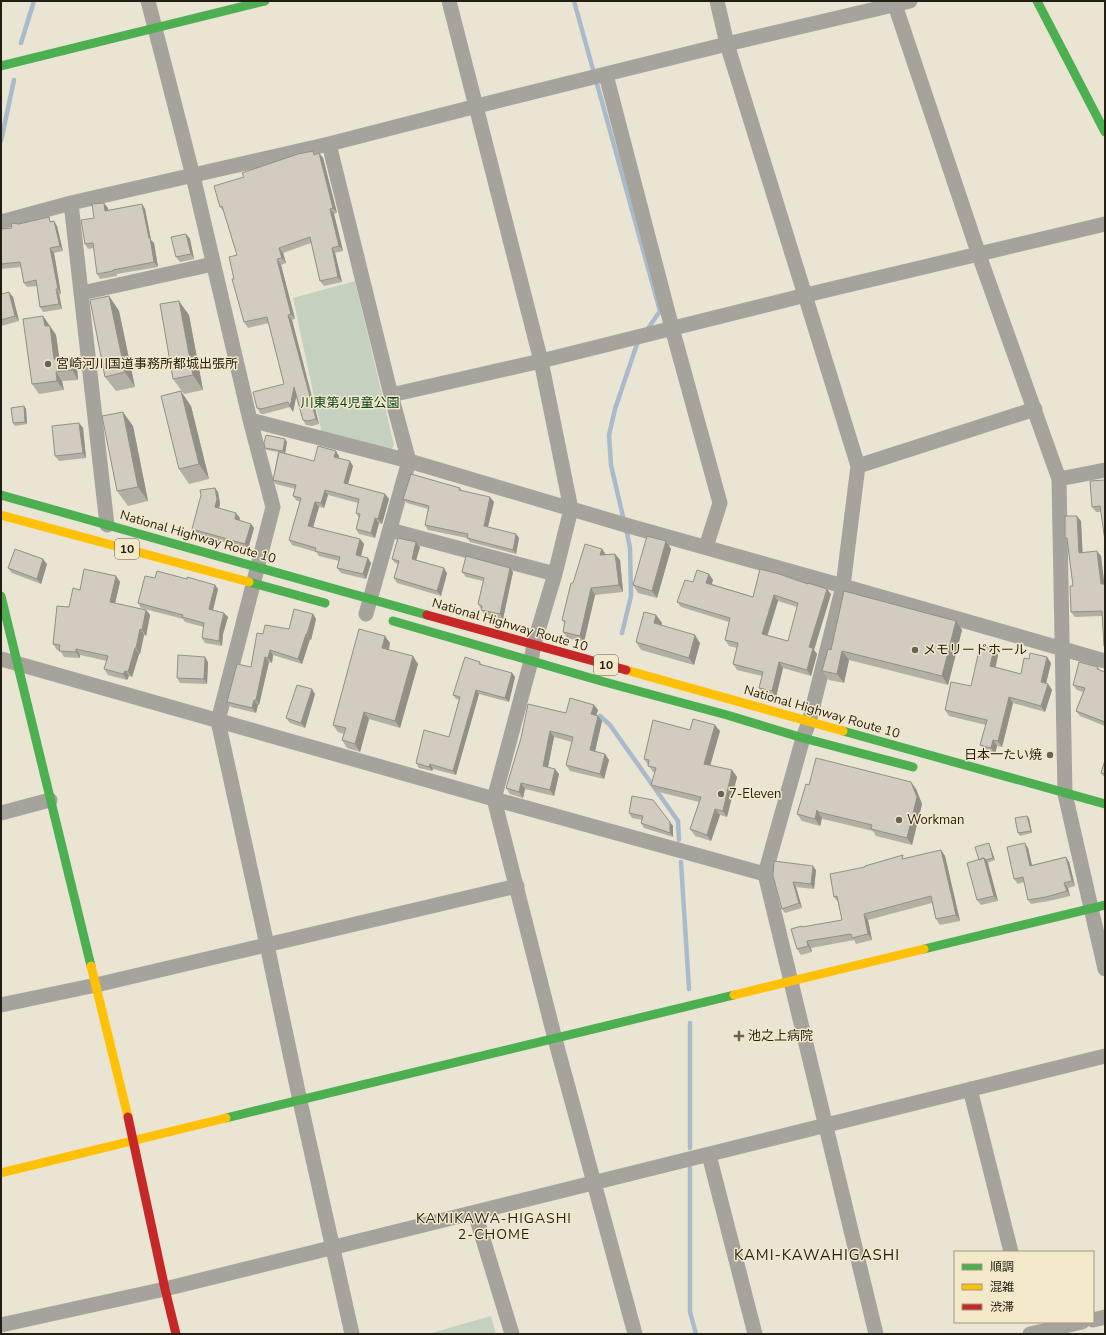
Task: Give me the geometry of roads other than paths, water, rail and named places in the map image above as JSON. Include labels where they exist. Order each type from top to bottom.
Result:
[{"type":"main road","points":[[1,66],[265,1]]},
{"type":"main road","points":[[1037,1],[1105,132]]},
{"type":"main road","name":"National Highway Route 10","points":[[1,495],[257,568],[369,612],[531,661],[727,715],[803,738],[924,770]]},
{"type":"main road","name":"10","points":[[1,515],[336,606]]},
{"type":"main road","points":[[1,596],[134,1140],[165,1289],[176,1334]]},
{"type":"main road","name":"National Highway Route 10","points":[[369,612],[534,644],[808,722],[1067,805],[1105,804]]},
{"type":"main road","points":[[1,1173],[1098,907]]},
{"type":"street","points":[[148,1],[193,176],[250,420],[273,507],[218,720],[352,1334]]},
{"type":"street","points":[[449,1],[541,361],[571,509],[555,574],[534,644],[531,661],[494,799],[555,1039],[635,1334]]},
{"type":"street","points":[[717,1],[727,44],[858,466],[843,586],[808,722],[765,874],[876,1334]]},
{"type":"street","points":[[1,222],[71,203],[329,144],[727,44],[910,1]]},
{"type":"street","points":[[895,5],[979,255],[1059,479],[1067,805],[1098,907],[1105,969]]},
{"type":"street","points":[[606,75],[669,329],[720,503],[706,547]]},
{"type":"street","points":[[329,144],[391,395],[409,461],[369,612]]},
{"type":"street","points":[[71,203],[107,525]]},
{"type":"street","points":[[391,395],[541,361],[806,295],[1105,224]]},
{"type":"street","points":[[82,293],[213,264]]},
{"type":"street","points":[[858,466],[1035,409]]},
{"type":"street","points":[[250,420],[409,461],[607,520],[1105,661]]},
{"type":"street","points":[[1059,479],[1105,470]]},
{"type":"street","points":[[390,530],[555,574]]},
{"type":"street","points":[[1,659],[494,799],[765,874]]},
{"type":"street","points":[[1,813],[50,800]]},
{"type":"street","points":[[1,1005],[96,985],[516,886]]},
{"type":"street","points":[[1,1325],[165,1289],[1105,1056]]},
{"type":"street","points":[[970,1089],[1011,1251]]},
{"type":"street","points":[[709,1155],[755,1334]]},
{"type":"street","points":[[475,1213],[512,1334]]},
{"type":"street","points":[[1094,1320],[1105,1317]]},
{"type":"street","points":[[1029,1323],[1031,1334],[1078,1323]]},
{"type":"waterway","points":[[21,43],[34,1]]},
{"type":"waterway","points":[[574,1],[660,311],[647,330]]},
{"type":"waterway","points":[[1,141],[14,80]]},
{"type":"waterway","points":[[624,521],[611,465],[609,435],[615,409],[637,344],[641,340]]},
{"type":"waterway","points":[[622,633],[631,596],[630,548],[626,528]]},
{"type":"waterway","points":[[600,716],[610,725],[678,821],[679,840]]},
{"type":"waterway","points":[[681,862],[689,989]]},
{"type":"waterway","points":[[690,1023],[690,1148]]},
{"type":"waterway","points":[[690,1168],[690,1312],[696,1334]]},
{"type":"place","name":"宮崎河川国道事務所都城出張所","points":[[48,364]]},
{"type":"place","name":"メモリードホール","points":[[915,650]]},
{"type":"place","name":"日本一たい焼","points":[[1050,755]]},
{"type":"place","name":"7-Eleven","points":[[721,794]]},
{"type":"place","name":"Workman","points":[[899,820]]},
{"type":"place","name":"池之上病院","points":[[739,1036]]},
{"type":"district","name":"KAMIKAWA-HIGASHI 2-CHOME","points":[[494,1226]]},
{"type":"district","name":"KAMI-KAWAHIGASHI","points":[[817,1255]]},
{"type":"park label","name":"川東第4児童公園","points":[[350,403]]}]
